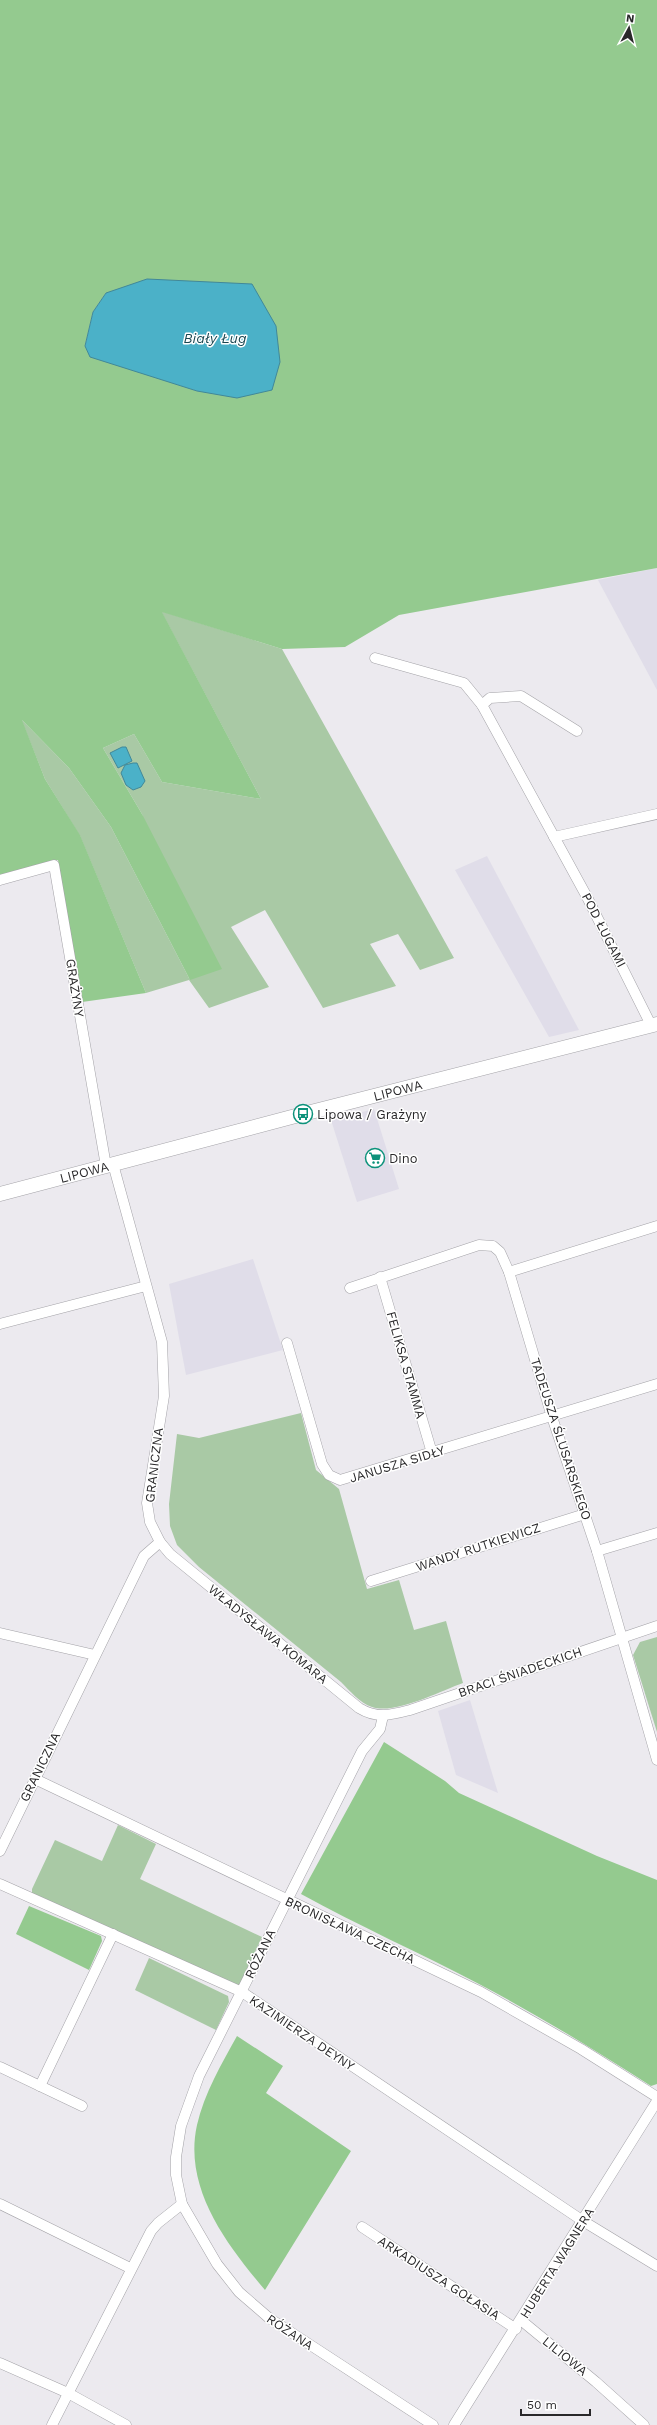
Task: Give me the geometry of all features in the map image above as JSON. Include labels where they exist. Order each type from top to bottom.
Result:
[{"type":"main road","name":"LIPOWA","points":[[0,1194],[654,1025]]},
{"type":"street","name":"POD ŁUGAMI","points":[[375,658],[464,683],[482,705],[654,1025]]},
{"type":"street","points":[[482,705],[490,698],[521,696],[577,731]]},
{"type":"street","points":[[554,837],[657,814]]},
{"type":"street","name":"GRAŻYNY","points":[[0,880],[54,865],[110,1165]]},
{"type":"street","name":"GRANICZNA","points":[[0,1851],[144,1556],[160,1542],[150,1522],[147,1503],[164,1396],[162,1342],[110,1165]]},
{"type":"street","points":[[509,1272],[657,1226]]},
{"type":"street","name":"TADEUSZA ŚLUSARSKIEGO","points":[[380,1277],[478,1246],[493,1246],[500,1252],[509,1272],[552,1417],[597,1551],[657,1760]]},
{"type":"street","points":[[350,1288],[380,1277]]},
{"type":"street","name":"FELIKSA STAMMA","points":[[380,1277],[432,1453]]},
{"type":"street","points":[[0,1324],[146,1286]]},
{"type":"street","name":"JANUSZA SIDŁY","points":[[287,1343],[322,1464],[329,1475],[340,1480],[347,1480],[657,1384]]},
{"type":"street","name":"WANDY RUTKIEWICZ","points":[[371,1581],[585,1514]]},
{"type":"street","points":[[597,1551],[657,1533]]},
{"type":"street","name":"WŁADYSŁAWA KOMARA","points":[[160,1542],[170,1554],[349,1701],[370,1714],[383,1716]]},
{"type":"street","name":"BRACI ŚNIADECKICH","points":[[383,1716],[410,1710],[657,1626]]},
{"type":"street","points":[[0,1633],[95,1654]]},
{"type":"street","name":"RÓŻANA","points":[[383,1716],[380,1729],[362,1751],[242,1992],[198,2076],[185,2110],[176,2166],[182,2204],[217,2264],[252,2304],[283,2329],[433,2425]]},
{"type":"street","name":"BRONISŁAWA CZECHA","points":[[34,1779],[481,1992],[581,2049],[657,2097]]},
{"type":"street","name":"KAZIMIERZA DEYNY","points":[[0,1884],[242,1992],[583,2221]]},
{"type":"street","points":[[40,2086],[113,1934]]},
{"type":"street","points":[[0,2067],[82,2106]]},
{"type":"street","name":"HUBERTA WAGNERA","points":[[454,2425],[519,2325],[657,2100]]},
{"type":"street","points":[[0,2204],[130,2268]]},
{"type":"street","points":[[52,2425],[130,2268],[158,2223],[182,2204]]},
{"type":"street","points":[[583,2221],[657,2266]]},
{"type":"street","name":"ARKADIUSZA GOŁASIA","points":[[362,2227],[519,2325]]},
{"type":"street","name":"LILIOWA","points":[[519,2325],[596,2382],[644,2425]]},
{"type":"street","points":[[0,2363],[68,2393],[126,2425]]},
{"type":"shaded area","points":[[657,568],[657,690],[598,580]]},
{"type":"shaded area","points":[[487,856],[579,1030],[549,1037],[455,870]]},
{"type":"shaded area","points":[[374,1109],[399,1189],[357,1202],[331,1120]]},
{"type":"shaded area","points":[[253,1259],[283,1350],[186,1375],[169,1284]]},
{"type":"shaded area","points":[[470,1700],[498,1793],[456,1775],[438,1711]]},
{"type":"green space","points":[[0,0],[657,0],[657,568],[399,615],[345,647],[282,649],[162,612],[261,799],[162,782],[134,734],[103,748],[142,814],[222,969],[190,980],[111,827],[69,768],[22,720],[45,779],[80,835],[146,993],[82,1002],[58,860],[0,875]],"holes":[[[106,293],[197,391],[146,373],[85,346],[93,312]]]},
{"type":"green space","points":[[161,611],[282,649],[454,958],[420,970],[398,934],[370,944],[396,986],[323,1008],[265,910],[231,927],[269,987],[209,1008],[189,980],[146,993],[80,836],[45,779],[21,719],[69,768],[111,827],[190,980],[142,814],[103,748],[134,734],[162,782],[261,799]]},
{"type":"green space","points":[[301,1413],[316,1470],[339,1489],[367,1589],[399,1580],[414,1630],[446,1621],[463,1683],[405,1705],[382,1709],[372,1707],[359,1700],[341,1682],[199,1567],[177,1545],[170,1526],[169,1504],[177,1434],[199,1438]]},
{"type":"green space","points":[[657,1637],[657,1732],[633,1655],[640,1642]]},
{"type":"green space","points":[[384,1742],[445,1781],[459,1793],[597,1856],[657,1880],[657,2084],[651,2086],[609,2059],[523,2008],[301,1894]]},
{"type":"green space","points":[[118,1825],[156,1844],[140,1879],[262,1937],[239,1986],[32,1894],[32,1889],[55,1840],[102,1861]]},
{"type":"green space","points":[[29,1906],[101,1936],[102,1941],[89,1970],[16,1934]]},
{"type":"green space","points":[[149,1958],[228,1996],[229,2002],[216,2030],[135,1990]]},
{"type":"green space","points":[[237,2036],[283,2066],[266,2093],[351,2151],[265,2290],[223,2235],[202,2193],[196,2171],[194,2148],[200,2113],[214,2079]]},
{"type":"water","name":"Biały Ług","points":[[147,279],[252,284],[276,326],[280,362],[272,390],[237,398],[197,391],[90,357],[85,346],[93,312],[106,293]]},
{"type":"water","points":[[122,747],[126,747],[132,761],[118,768],[110,753]]},
{"type":"water","points":[[137,763],[145,781],[141,787],[133,790],[126,785],[121,773],[125,765]]},
{"type":"place","name":"Lipowa / Grażyny","points":[[303,1114]]},
{"type":"place","name":"Dino","points":[[375,1158]]}]
